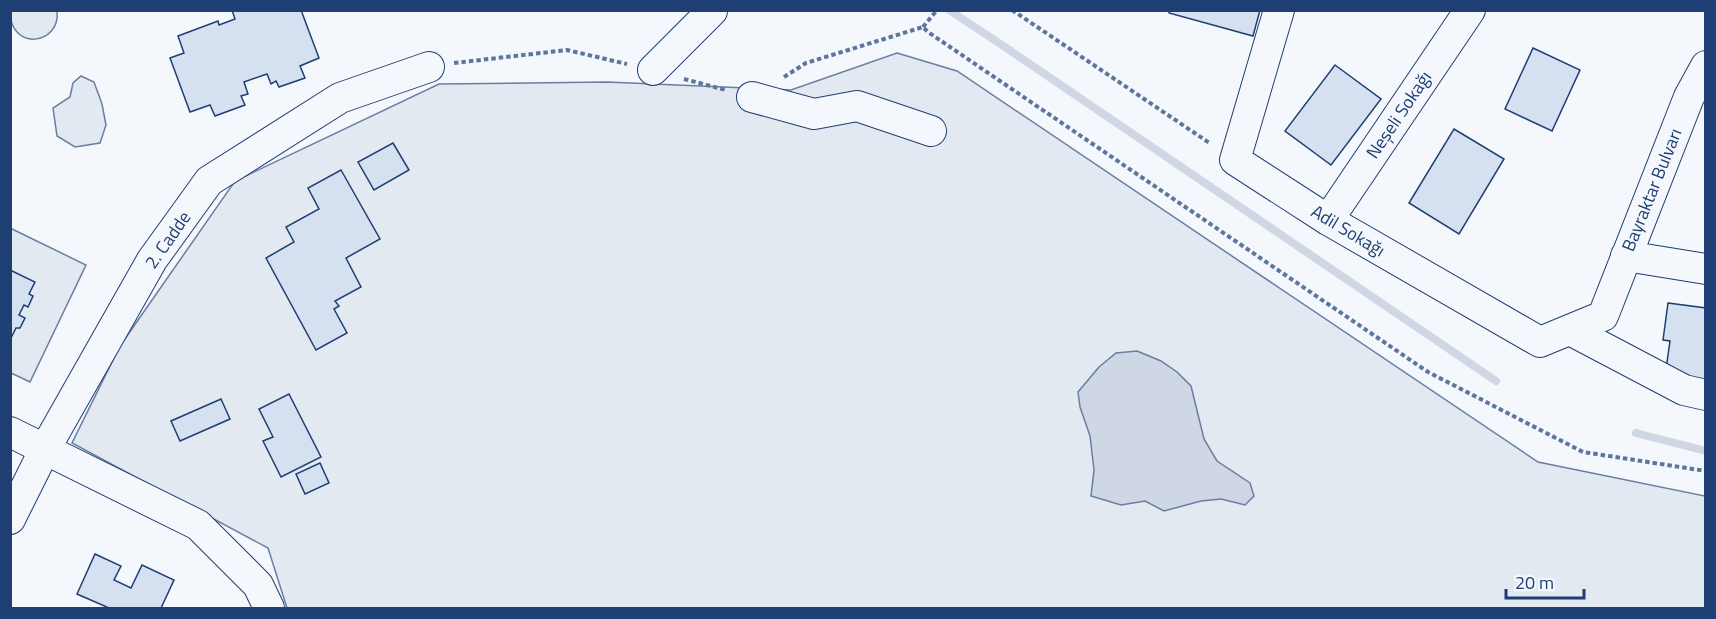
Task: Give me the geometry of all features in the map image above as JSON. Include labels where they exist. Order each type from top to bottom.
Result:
[{"type":"street","points":[[1235,160],[1279,10]]},
{"type":"street","name":"Neşeli Sokağı","points":[[1328,220],[1470,10]]},
{"type":"street","points":[[653,70],[712,11]]},
{"type":"street","name":"Bayraktar Bulvarı","points":[[1603,316],[1689,97],[1706,66]]},
{"type":"street","name":"2. Cadde","points":[[10,519],[45,449],[152,260],[209,181],[340,98],[429,67]]},
{"type":"street","points":[[752,97],[814,114],[857,106],[931,131]]},
{"type":"street","name":"Adil Sokağı","points":[[1235,160],[1328,220],[1540,342],[1603,316]]},
{"type":"street","points":[[1626,256],[1706,269]]},
{"type":"street","points":[[1570,330],[1684,390],[1706,395]]},
{"type":"street","points":[[10,432],[198,525],[258,585],[269,609]]},
{"type":"path","points":[[1012,10],[1235,160]]},
{"type":"path","points":[[429,67],[567,50],[752,97],[806,63],[923,27],[936,12]]},
{"type":"path","points":[[923,27],[927,33],[1428,372],[1583,452],[1706,471]]},
{"type":"shaded area","points":[[10,11],[57,11],[56,22],[44,37],[26,38],[18,33],[12,24]]},
{"type":"shaded area","points":[[897,53],[957,71],[1538,462],[1705,496],[1705,608],[287,608],[268,548],[72,443],[120,346],[235,181],[439,84],[607,82],[791,90]]},
{"type":"shaded area","points":[[81,76],[94,82],[106,125],[100,143],[75,147],[57,136],[53,108],[70,97],[73,83]]},
{"type":"shaded area","points":[[10,228],[86,265],[30,382],[11,373]]},
{"type":"shaded area","points":[[1137,351],[1161,361],[1191,386],[1204,439],[1217,461],[1250,483],[1254,496],[1245,505],[1221,499],[1201,501],[1164,511],[1145,501],[1121,505],[1091,496],[1094,470],[1090,436],[1080,407],[1078,392],[1099,367],[1116,353]]},
{"type":"building","points":[[232,10],[301,10],[319,58],[300,66],[305,78],[279,87],[276,81],[271,84],[267,74],[244,82],[248,94],[241,96],[245,105],[215,116],[210,105],[190,112],[170,58],[184,53],[178,36],[218,21],[219,25],[235,19]]},
{"type":"building","points":[[1169,10],[1260,10],[1253,36],[1169,13]]},
{"type":"building","points":[[1533,48],[1580,70],[1552,131],[1505,109]]},
{"type":"building","points":[[1335,65],[1381,99],[1331,165],[1285,131]]},
{"type":"building","points":[[1454,129],[1504,159],[1459,234],[1409,203]]},
{"type":"building","points":[[393,143],[409,170],[374,190],[358,162]]},
{"type":"building","points":[[341,170],[380,239],[346,258],[361,287],[335,301],[339,306],[334,309],[347,333],[316,350],[266,258],[294,242],[286,227],[319,209],[308,188]]},
{"type":"building","points":[[10,270],[35,282],[29,294],[33,296],[28,307],[24,305],[19,315],[25,318],[20,328],[16,328],[10,340]]},
{"type":"building","points":[[1668,303],[1706,308],[1706,382],[1665,376],[1670,341],[1663,340]]},
{"type":"building","points":[[289,394],[321,457],[281,477],[263,441],[273,437],[259,409]]},
{"type":"building","points":[[221,399],[230,419],[180,441],[171,421]]},
{"type":"building","points":[[320,463],[329,483],[305,494],[296,474]]},
{"type":"building","points":[[95,554],[121,566],[114,580],[131,588],[142,565],[174,580],[161,608],[109,608],[77,594]]},
{"type":"waterway","points":[[949,10],[1496,381]]},
{"type":"waterway","points":[[1636,433],[1706,451]]}]
